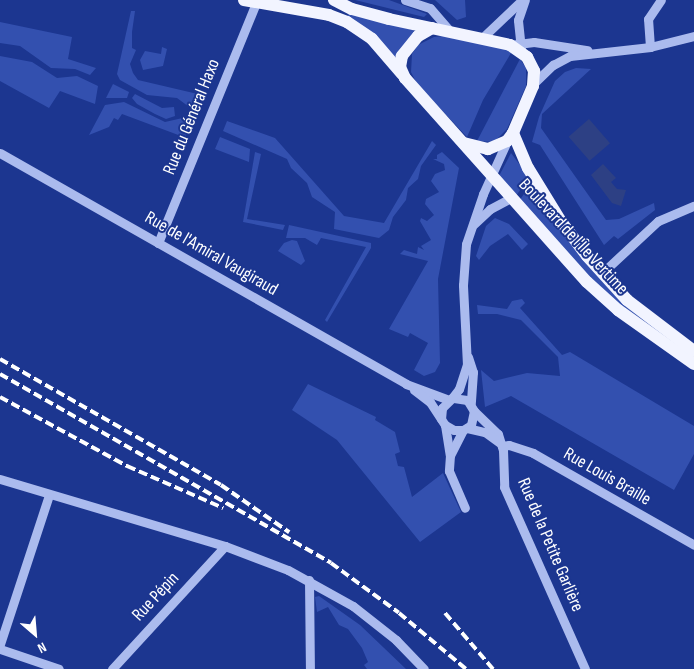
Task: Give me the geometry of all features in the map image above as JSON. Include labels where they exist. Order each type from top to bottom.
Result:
[{"type":"main road","points":[[250,1],[329,15],[347,22],[372,39],[461,141],[488,149],[510,137],[533,84],[531,63],[518,47],[352,9],[334,0]]},
{"type":"main road","points":[[405,78],[400,67],[402,56],[418,36],[432,28]]},
{"type":"main road","name":"Boulevard de l'Île Vertime","points":[[510,137],[560,220],[602,273],[627,300],[694,351]]},
{"type":"main road","name":"Boulevard de l'Île Vertime","points":[[461,141],[563,257],[618,310],[694,364]]},
{"type":"street","points":[[405,0],[430,8],[450,31]]},
{"type":"street","points":[[482,38],[523,0]]},
{"type":"street","points":[[523,0],[518,20],[518,47],[600,52]]},
{"type":"street","points":[[650,47],[648,19],[662,0]]},
{"type":"street","name":"Rue du Général Haxo","points":[[158,243],[250,1]]},
{"type":"street","points":[[533,84],[563,59],[600,52],[650,47],[694,36]]},
{"type":"street","points":[[450,455],[465,429],[473,421],[473,372],[468,355],[463,285],[466,244],[492,174],[510,137]]},
{"type":"street","name":"Rue de l'Amiral Vaugiraud","points":[[0,153],[406,384],[430,402],[443,422]]},
{"type":"street","points":[[474,224],[490,209],[511,198]]},
{"type":"street","points":[[602,273],[658,221],[694,206]]},
{"type":"street","points":[[466,508],[451,480],[450,455],[442,408],[464,378],[468,355]]},
{"type":"street","name":"Rue de l'Amiral Vaugiraud","points":[[406,384],[450,399]]},
{"type":"street","points":[[450,399],[462,398],[495,430],[500,444]]},
{"type":"street","points":[[443,422],[454,430],[465,429]]},
{"type":"street","name":"Rue Louis Braille","points":[[465,429],[485,432],[500,444],[533,453],[694,545]]},
{"type":"street","name":"Rue de la Petite Garlière","points":[[500,444],[504,487],[585,669]]},
{"type":"street","points":[[0,479],[225,546],[309,580],[378,625],[424,669]]},
{"type":"street","points":[[0,644],[49,495]]},
{"type":"street","name":"Rue Pépin","points":[[112,669],[225,546]]},
{"type":"street","points":[[309,580],[310,669]]},
{"type":"street","points":[[0,649],[60,669]]},
{"type":"shaded area","points":[[355,0],[389,0],[427,14],[424,17]]},
{"type":"shaded area","points":[[435,0],[465,0],[466,17],[457,20]]},
{"type":"shaded area","points":[[131,11],[135,11],[132,48],[136,50],[130,64],[133,73],[138,80],[202,95],[196,112],[177,98],[147,95],[120,80],[117,74]]},
{"type":"shaded area","points":[[349,13],[413,30],[414,32],[397,60],[347,17]]},
{"type":"shaded area","points":[[0,22],[72,37],[68,59],[96,68],[90,75],[75,69],[51,68],[20,46],[0,43]]},
{"type":"shaded area","points":[[444,36],[508,49],[511,53],[483,100],[467,137],[417,84],[411,72],[412,54],[418,45],[434,37]]},
{"type":"shaded area","points":[[162,47],[167,49],[163,66],[143,70],[140,60],[145,51],[161,54]]},
{"type":"shaded area","points":[[0,56],[32,62],[57,78],[77,76],[98,86],[95,104],[60,91],[49,108],[0,81]]},
{"type":"shaded area","points":[[520,59],[526,68],[526,86],[507,129],[494,142],[477,141]]},
{"type":"shaded area","points":[[576,68],[591,69],[542,114],[541,128],[606,220],[619,219],[654,203],[655,210],[618,239],[614,236],[604,245],[540,145],[532,142],[539,117],[555,81],[565,72]]},
{"type":"shaded area","points":[[113,84],[129,92],[127,98],[106,98]]},
{"type":"shaded area","points":[[135,94],[162,108],[174,107],[175,116],[166,119],[155,114],[137,104],[132,98]]},
{"type":"shaded area","points":[[124,102],[165,122],[187,117],[193,120],[186,136],[181,136],[122,114],[118,120],[114,118],[109,127],[89,135],[105,105]]},
{"type":"shaded area","points":[[589,119],[610,143],[590,161],[569,137]]},
{"type":"shaded area","points":[[227,121],[275,138],[344,216],[384,223],[432,141],[436,145],[421,166],[418,179],[408,188],[406,200],[393,217],[389,230],[379,238],[334,229],[335,212],[312,197],[307,183],[291,168],[287,159],[223,131]]},
{"type":"shaded area","points":[[220,137],[250,149],[249,162],[215,149]]},
{"type":"shaded area","points":[[255,152],[261,154],[247,219],[285,225],[283,230],[243,222]]},
{"type":"shaded area","points":[[442,152],[459,168],[438,279],[440,363],[435,372],[424,376],[414,370],[428,343],[410,333],[408,337],[389,329],[428,261],[400,254],[404,250],[417,254],[418,247],[424,250],[421,246],[431,240],[420,221],[421,218],[427,221],[434,215],[425,204],[426,199],[439,192],[431,181],[435,174],[445,170],[444,164],[433,159],[437,159],[437,155]]},
{"type":"shaded area","points":[[511,153],[529,177],[516,196],[499,176]]},
{"type":"shaded area","points":[[603,164],[616,178],[611,182],[617,189],[626,190],[621,206],[612,203],[591,175]]},
{"type":"shaded area","points":[[533,181],[559,225],[694,361],[599,288],[519,201]]},
{"type":"shaded area","points":[[495,218],[509,224],[528,244],[522,250],[508,234],[490,246],[479,260],[476,256],[486,226]]},
{"type":"shaded area","points":[[289,225],[371,243],[371,248],[327,322],[325,320],[366,247],[321,238],[317,245],[305,238],[286,238]]},
{"type":"shaded area","points":[[292,240],[297,241],[305,261],[301,265],[278,251],[284,243]]},
{"type":"shaded area","points":[[522,299],[525,303],[520,308],[562,355],[570,352],[694,426],[694,454],[674,490],[511,396],[485,407],[481,370],[494,381],[527,373],[560,376],[558,357],[521,320],[497,314],[478,314],[477,305],[507,309],[512,301]]},
{"type":"shaded area","points":[[308,384],[376,417],[375,420],[395,432],[400,452],[395,454],[398,466],[404,467],[412,497],[443,473],[461,512],[420,542],[337,440],[292,410]]},
{"type":"shaded area","points":[[319,596],[360,625],[406,669],[367,669],[364,665],[368,662],[362,648],[348,629],[339,625],[328,607],[317,612],[315,597]]},
{"type":"railway","points":[[0,359],[221,485],[289,532]]},
{"type":"railway","points":[[0,374],[331,563],[399,613],[466,669]]},
{"type":"railway","points":[[0,397],[127,466],[223,508]]},
{"type":"railway","points":[[445,613],[493,669]]}]
